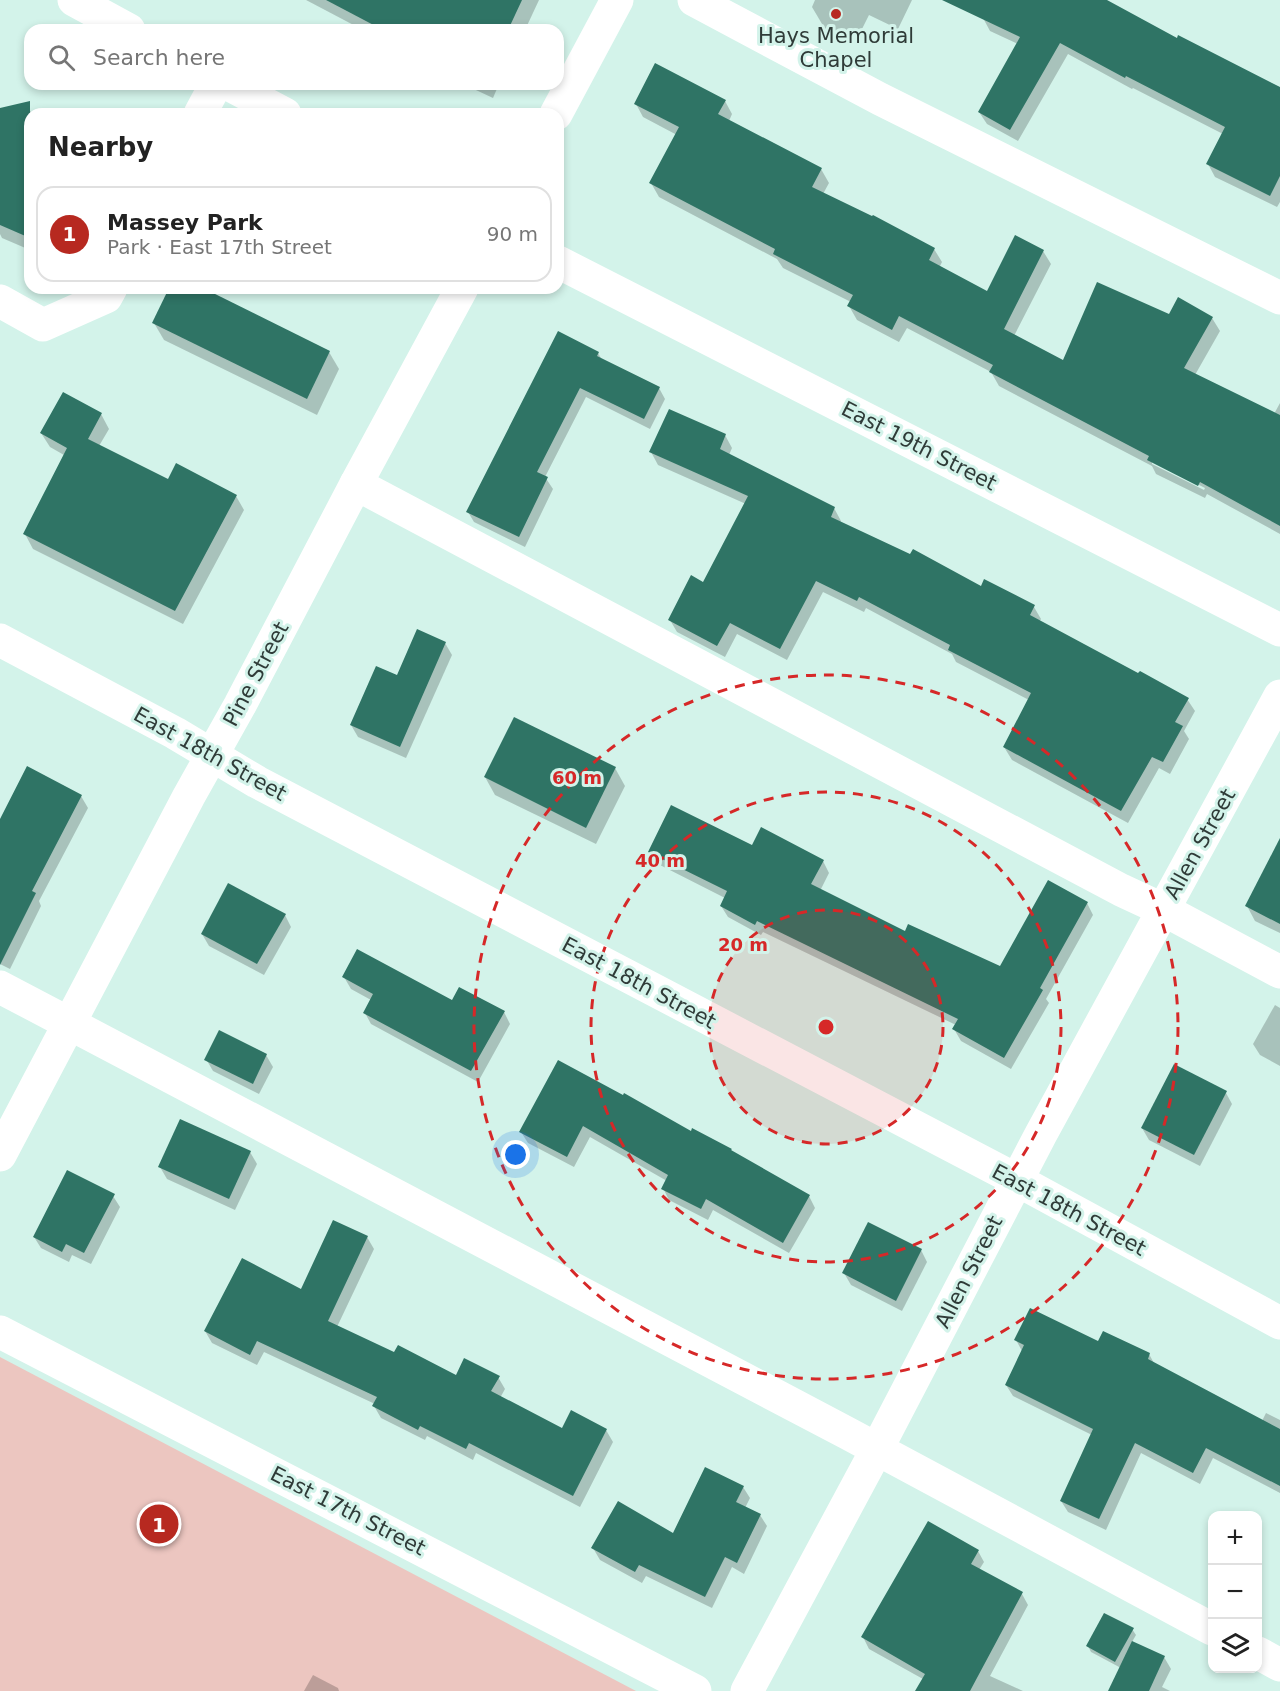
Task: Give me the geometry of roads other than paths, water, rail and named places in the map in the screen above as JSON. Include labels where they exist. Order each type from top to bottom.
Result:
[{"type":"street","points":[[74,0],[118,24]]},
{"type":"street","points":[[559,108],[617,0]]},
{"type":"street","points":[[694,0],[880,99],[1280,298]]},
{"type":"street","points":[[203,108],[213,90]]},
{"type":"street","points":[[239,90],[274,108]]},
{"type":"street","name":"East 19th Street","points":[[564,265],[1280,630]]},
{"type":"street","points":[[0,301],[43,325],[106,297],[108,294]]},
{"type":"street","name":"Pine Street","points":[[0,1155],[189,796],[459,294]]},
{"type":"street","points":[[356,484],[1280,972]]},
{"type":"street","name":"East 18th Street","points":[[0,639],[175,733],[299,804],[1017,1180],[1280,1323]]},
{"type":"street","name":"Allen Street","points":[[747,1691],[877,1449],[1017,1180],[1280,696]]},
{"type":"street","points":[[0,987],[877,1449],[1208,1627]]},
{"type":"street","name":"East 17th Street","points":[[0,1332],[695,1691]]},
{"type":"street","points":[[1262,1656],[1280,1665]]},
{"type":"place","name":"Hays Memorial Chapel","points":[[836,14]]},
{"type":"place","name":"Massey Park","points":[[159,1524]]}]
